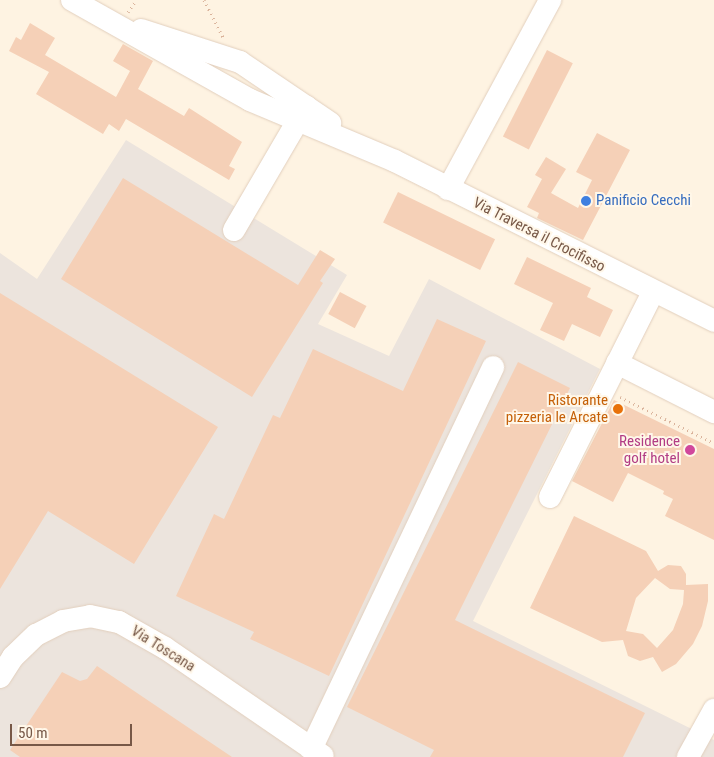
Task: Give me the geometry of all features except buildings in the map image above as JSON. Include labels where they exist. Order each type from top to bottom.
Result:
[{"type":"street","name":"Via Traversa il Crocifisso","points":[[72,0],[123,21],[175,49],[250,100],[302,113],[448,189],[714,321]]},
{"type":"street","points":[[448,189],[550,0]]},
{"type":"street","name":"Via Traversa il Crocifisso","points":[[175,49],[222,56],[240,62],[262,77],[302,113]]},
{"type":"street","points":[[250,100],[262,77]]},
{"type":"street","points":[[234,230],[302,113]]},
{"type":"street","points":[[550,497],[653,292]]},
{"type":"street","points":[[617,363],[714,412]]},
{"type":"street","points":[[318,753],[493,367]]},
{"type":"street","name":"Via Toscana","points":[[0,677],[13,657],[36,635],[63,621],[90,616],[119,622],[165,648],[318,753]]},
{"type":"street","points":[[688,757],[714,710]]},
{"type":"path","points":[[123,21],[136,0]]},
{"type":"path","points":[[204,0],[228,47],[222,56]]},
{"type":"path","points":[[604,389],[714,443]]},
{"type":"shaded area","points":[[126,140],[347,275],[318,324],[389,356],[429,279],[600,369],[473,621],[714,740],[714,757],[0,757],[0,253],[37,279]]},
{"type":"place","name":"Panificio Cecchi","points":[[586,201]]},
{"type":"place","name":"Ristorante pizzeria le Arcate","points":[[618,409]]},
{"type":"place","name":"Residence golf hotel","points":[[690,450]]}]
